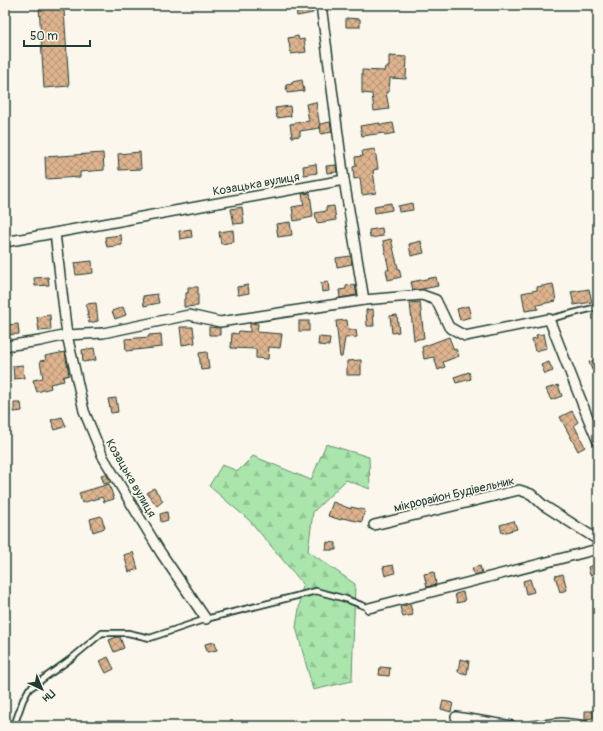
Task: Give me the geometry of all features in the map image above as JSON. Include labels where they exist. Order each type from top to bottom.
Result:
[{"type":"street","points":[[321,5],[344,180],[364,300]]},
{"type":"street","name":"Козацька вулиця","points":[[5,242],[344,180]]},
{"type":"street","name":"Козацька вулиця","points":[[55,233],[67,335],[84,411],[103,457],[161,553],[206,619]]},
{"type":"street","points":[[5,346],[67,335],[103,333],[189,315],[220,322],[364,300],[422,295],[436,300],[449,327],[465,336],[549,319],[598,442]]},
{"type":"street","name":"мікрорайон Будівельник","points":[[374,526],[519,490],[531,494],[543,505],[598,540]]},
{"type":"street","points":[[369,608],[598,549]]},
{"type":"street","points":[[456,717],[512,726]]},
{"type":"street","points":[[533,726],[561,723],[589,726]]},
{"type":"lane","points":[[549,319],[598,306]]},
{"type":"lane","points":[[15,723],[23,700],[30,689],[72,658],[102,633],[128,633],[150,638],[206,619],[316,591],[346,599],[369,608]]},
{"type":"green space","points":[[326,444],[369,457],[370,489],[346,480],[313,512],[308,551],[355,584],[352,681],[313,690],[296,627],[303,584],[250,521],[209,486],[222,465],[238,471],[253,456],[311,480]]},
{"type":"building","points":[[39,5],[61,5],[62,11],[64,10],[69,86],[44,88]]},
{"type":"building","points":[[312,5],[313,13],[297,16],[296,7]]},
{"type":"building","points":[[346,18],[360,19],[360,27],[346,27]]},
{"type":"building","points":[[298,36],[299,40],[304,39],[306,52],[291,54],[288,38]]},
{"type":"building","points":[[389,56],[407,57],[406,79],[390,78],[389,92],[386,92],[389,109],[374,111],[372,94],[362,93],[362,70],[384,71],[385,67],[389,67]]},
{"type":"building","points":[[302,80],[304,91],[287,93],[286,85]]},
{"type":"building","points":[[316,102],[320,128],[300,131],[300,136],[292,137],[290,124],[309,121],[306,104]]},
{"type":"building","points":[[290,106],[291,116],[277,118],[275,108]]},
{"type":"building","points":[[330,122],[332,132],[321,134],[320,124]]},
{"type":"building","points":[[380,123],[380,125],[393,123],[395,133],[362,136],[360,126]]},
{"type":"building","points":[[375,149],[378,169],[373,170],[376,193],[362,195],[360,178],[354,179],[353,167],[356,166],[355,157],[363,156],[362,151]]},
{"type":"building","points":[[140,152],[141,169],[119,170],[118,154]]},
{"type":"building","points":[[103,153],[104,170],[80,172],[80,177],[46,179],[45,157]]},
{"type":"building","points":[[316,164],[317,173],[304,175],[303,166]]},
{"type":"building","points":[[336,165],[337,172],[327,173],[326,166]]},
{"type":"building","points":[[310,193],[313,217],[294,221],[292,207],[304,205],[302,194]]},
{"type":"building","points":[[391,203],[392,210],[375,213],[374,206]]},
{"type":"building","points":[[412,203],[413,210],[399,212],[398,206]]},
{"type":"building","points":[[334,206],[336,220],[317,223],[315,213],[326,211],[326,207]]},
{"type":"building","points":[[242,207],[244,223],[234,224],[231,209]]},
{"type":"building","points":[[290,222],[292,235],[278,237],[276,224]]},
{"type":"building","points":[[382,228],[383,236],[370,238],[369,230]]},
{"type":"building","points":[[191,229],[192,237],[180,239],[179,231]]},
{"type":"building","points":[[233,230],[234,242],[221,244],[219,232]]},
{"type":"building","points":[[121,235],[122,245],[107,247],[105,237]]},
{"type":"building","points":[[391,239],[401,277],[388,280],[386,270],[389,270],[383,241]]},
{"type":"building","points":[[421,241],[424,253],[411,256],[409,244]]},
{"type":"building","points":[[351,256],[352,264],[337,267],[336,258]]},
{"type":"building","points":[[92,261],[93,273],[76,275],[74,263]]},
{"type":"building","points":[[48,277],[49,285],[35,286],[34,278]]},
{"type":"building","points":[[436,277],[438,286],[413,290],[411,282]]},
{"type":"building","points":[[328,282],[329,291],[322,292],[321,283]]},
{"type":"building","points":[[553,284],[556,301],[537,305],[538,309],[525,311],[522,293],[537,290],[537,287]]},
{"type":"building","points":[[248,285],[249,293],[238,295],[237,287]]},
{"type":"building","points":[[355,285],[357,295],[340,298],[339,290],[346,289],[346,286]]},
{"type":"building","points":[[188,287],[198,287],[198,306],[184,307],[184,299],[186,299],[186,293],[188,293]]},
{"type":"building","points":[[589,289],[592,302],[574,305],[571,292]]},
{"type":"building","points":[[157,294],[159,303],[144,306],[143,296]]},
{"type":"building","points":[[420,302],[424,338],[414,340],[410,303]]},
{"type":"building","points":[[96,303],[98,321],[89,323],[86,304]]},
{"type":"building","points":[[468,306],[471,317],[460,320],[457,309]]},
{"type":"building","points":[[123,307],[126,315],[115,319],[112,311]]},
{"type":"building","points":[[373,309],[374,326],[367,326],[366,310]]},
{"type":"building","points":[[50,315],[51,330],[39,331],[37,317]]},
{"type":"building","points":[[397,315],[399,332],[392,333],[390,316]]},
{"type":"building","points":[[347,320],[348,330],[356,330],[357,337],[345,338],[342,357],[340,357],[336,321]]},
{"type":"building","points":[[299,321],[309,321],[309,331],[299,331]]},
{"type":"building","points":[[250,323],[258,324],[257,332],[282,334],[280,348],[269,347],[268,359],[256,358],[256,349],[231,348],[232,333],[238,334],[239,331],[250,332]]},
{"type":"building","points":[[18,324],[19,334],[7,335],[6,325]]},
{"type":"building","points":[[180,327],[193,327],[195,343],[182,345]]},
{"type":"building","points":[[209,327],[220,328],[220,335],[209,335]]},
{"type":"building","points":[[161,334],[162,347],[126,351],[125,339],[149,337],[149,335]]},
{"type":"building","points":[[544,334],[547,348],[535,351],[532,339],[537,338],[536,335]]},
{"type":"building","points":[[319,337],[330,338],[329,346],[318,345]]},
{"type":"building","points":[[449,337],[454,350],[456,349],[459,356],[443,362],[445,367],[438,370],[434,357],[424,359],[422,347]]},
{"type":"building","points":[[94,348],[96,360],[83,362],[82,350]]},
{"type":"building","points":[[65,352],[69,375],[63,377],[64,381],[50,384],[51,388],[37,392],[33,380],[43,378],[40,361],[46,360],[45,356]]},
{"type":"building","points":[[207,352],[209,369],[201,370],[199,353]]},
{"type":"building","points":[[598,359],[598,368],[592,370],[589,362]]},
{"type":"building","points":[[361,360],[361,375],[347,375],[347,361]]},
{"type":"building","points":[[549,362],[553,371],[545,374],[541,365]]},
{"type":"building","points":[[23,365],[24,378],[14,379],[13,366]]},
{"type":"building","points":[[469,372],[471,379],[456,383],[454,377]]},
{"type":"building","points":[[558,385],[562,396],[551,400],[546,389]]},
{"type":"building","points":[[116,398],[118,412],[111,413],[108,399]]},
{"type":"building","points":[[14,403],[21,403],[22,411],[14,412]]},
{"type":"building","points":[[572,411],[578,422],[574,425],[585,447],[578,451],[560,417]]},
{"type":"building","points":[[62,417],[66,426],[55,430],[51,420]]},
{"type":"building","points":[[106,474],[111,482],[104,484],[101,475]]},
{"type":"building","points":[[109,484],[114,499],[104,502],[102,497],[82,503],[79,493]]},
{"type":"building","points":[[154,488],[163,501],[157,506],[147,493]]},
{"type":"building","points":[[333,502],[351,509],[351,507],[365,510],[362,522],[342,518],[341,520],[328,516]]},
{"type":"building","points":[[167,512],[168,520],[161,522],[160,514]]},
{"type":"building","points":[[101,516],[105,528],[93,532],[90,519]]},
{"type":"building","points":[[514,521],[517,529],[502,533],[500,525]]},
{"type":"building","points":[[327,542],[336,543],[336,550],[326,550]]},
{"type":"building","points":[[133,552],[138,569],[129,572],[124,555]]},
{"type":"building","points":[[598,564],[598,573],[590,575],[588,567]]},
{"type":"building","points":[[393,565],[395,573],[385,576],[383,567]]},
{"type":"building","points":[[480,566],[482,573],[474,575],[472,568]]},
{"type":"building","points":[[434,572],[436,584],[427,587],[424,574]]},
{"type":"building","points":[[563,574],[567,590],[560,592],[555,576]]},
{"type":"building","points":[[530,579],[534,592],[526,594],[523,581]]},
{"type":"building","points":[[463,592],[465,601],[457,603],[455,594]]},
{"type":"building","points":[[410,604],[413,615],[403,617],[400,607]]},
{"type":"building","points":[[120,637],[124,648],[114,652],[109,640]]},
{"type":"building","points":[[215,642],[217,650],[207,652],[205,644]]},
{"type":"building","points":[[108,657],[114,669],[106,673],[100,661]]},
{"type":"building","points":[[460,659],[469,661],[467,674],[458,672]]},
{"type":"building","points":[[380,667],[390,668],[389,676],[379,675]]},
{"type":"building","points":[[443,701],[453,703],[451,712],[441,709]]},
{"type":"building","points":[[585,711],[593,711],[593,718],[585,719]]}]
